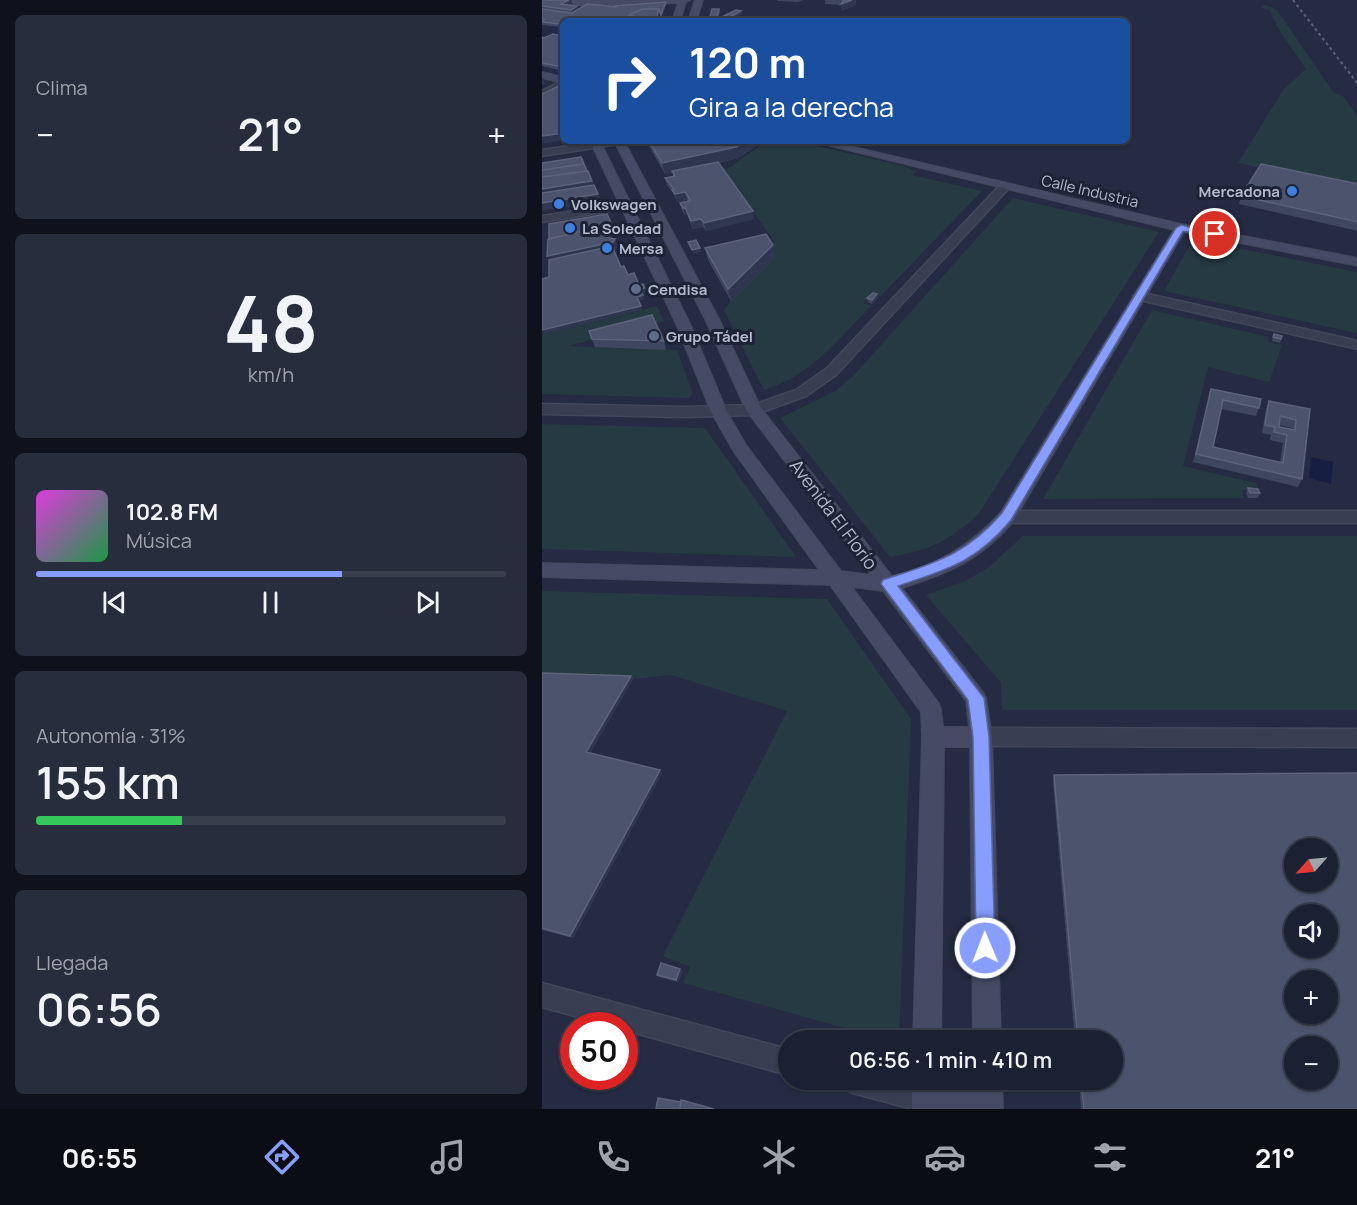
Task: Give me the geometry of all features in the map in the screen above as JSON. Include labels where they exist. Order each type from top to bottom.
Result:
[{"type":"main road","points":[[542,0],[592,4],[684,0],[677,18]]},
{"type":"main road","points":[[693,18],[699,0]]},
{"type":"main road","points":[[542,75],[560,81]]},
{"type":"main road","name":"Avenida El Florío","points":[[596,144],[684,326],[719,412],[740,448],[931,709],[933,737],[927,1030]]},
{"type":"main road","name":"Avenida El Florío","points":[[621,144],[712,319],[755,410],[976,698],[981,737],[987,1030]]},
{"type":"main road","name":"Calle Industria","points":[[829,144],[1181,228],[1358,262]]},
{"type":"main road","points":[[626,206],[651,201]]},
{"type":"main road","points":[[542,570],[835,578],[888,584],[950,563],[973,550],[1007,517],[1181,228]]},
{"type":"main road","points":[[933,737],[981,737]]},
{"type":"main road","points":[[926,1096],[988,1096]]},
{"type":"street","points":[[542,94],[560,84]]},
{"type":"street","points":[[542,153],[591,144]]},
{"type":"street","points":[[542,409],[719,412],[755,410],[801,393],[831,372],[1005,186]]},
{"type":"street","points":[[542,219],[626,206]]},
{"type":"street","points":[[1139,296],[1358,345]]},
{"type":"street","points":[[1007,517],[1358,517]]},
{"type":"street","points":[[981,737],[1358,738]]},
{"type":"street","points":[[542,995],[778,1059]]},
{"type":"street","points":[[899,1090],[926,1096]]},
{"type":"shaded area","points":[[1266,5],[1277,10],[1334,93],[1344,97],[1357,116],[1357,188],[1238,163],[1283,90],[1306,69],[1279,30],[1270,11],[1260,7]]},
{"type":"shaded area","points":[[763,144],[809,144],[903,166],[917,171],[912,175],[982,191],[880,297],[872,295],[863,303],[871,306],[822,356],[781,384],[764,390],[724,310],[768,246],[775,243],[723,169],[730,167]]},
{"type":"shaded area","points":[[1013,198],[1159,232],[978,515],[937,544],[890,557],[780,418],[835,391],[854,375]]},
{"type":"shaded area","points":[[1193,239],[1357,272],[1357,333],[1164,291]]},
{"type":"shaded area","points":[[657,306],[664,321],[568,346],[677,350],[693,394],[689,398],[542,394],[542,335]]},
{"type":"shaded area","points":[[1152,310],[1269,337],[1268,342],[1282,345],[1269,382],[1208,367],[1183,466],[1256,483],[1258,490],[1242,490],[1244,498],[1043,499]]},
{"type":"shaded area","points":[[542,424],[705,428],[796,557],[542,549]]},
{"type":"shaded area","points":[[1023,536],[1357,536],[1357,710],[1002,710],[1001,683],[926,595],[965,581],[989,567]]},
{"type":"shaded area","points":[[542,591],[827,599],[911,719],[899,1030],[852,1030],[683,983],[690,967],[663,956],[787,711],[671,675],[633,679],[542,677]]},
{"type":"water","points":[[1311,457],[1333,462],[1331,484],[1309,478]]},
{"type":"building","points":[[542,0],[569,0],[561,4],[577,6],[571,10],[542,6]]},
{"type":"building","points":[[666,2],[661,15],[659,9],[642,9],[629,15],[630,18],[560,18],[559,24],[542,22],[544,20],[542,20],[542,9],[572,13],[587,4],[617,7],[614,6]]},
{"type":"building","points":[[642,9],[659,9],[656,18],[629,15]]},
{"type":"building","points":[[712,9],[719,9],[717,17],[710,17]]},
{"type":"building","points":[[736,10],[741,11],[730,17],[724,16]]},
{"type":"building","points":[[560,34],[560,66],[542,63],[542,37]]},
{"type":"building","points":[[560,85],[560,133],[542,136],[542,94]]},
{"type":"building","points":[[651,144],[741,144],[736,147],[662,163]]},
{"type":"building","points":[[581,157],[584,164],[542,170],[542,163]]},
{"type":"building","points":[[718,162],[753,211],[704,223],[701,219],[691,221],[685,207],[683,208],[680,203],[690,201],[688,196],[685,192],[675,194],[672,190],[674,189],[665,178],[675,176],[672,171]]},
{"type":"building","points":[[584,164],[587,171],[542,177],[542,170]]},
{"type":"building","points":[[1261,164],[1358,184],[1358,222],[1241,196]]},
{"type":"building","points":[[588,171],[592,181],[542,189],[542,177]]},
{"type":"building","points":[[594,185],[598,194],[542,203],[542,193]]},
{"type":"building","points":[[1209,213],[1215,214],[1211,220],[1206,219]]},
{"type":"building","points":[[607,214],[614,229],[605,226],[549,239],[549,224]]},
{"type":"building","points":[[605,226],[611,227],[606,230],[610,238],[615,239],[613,242],[547,256],[548,239]]},
{"type":"building","points":[[766,234],[773,245],[728,289],[705,248]]},
{"type":"building","points":[[696,240],[700,248],[692,250],[688,242]]},
{"type":"building","points":[[612,246],[621,267],[624,266],[628,275],[634,273],[639,285],[643,284],[645,288],[640,289],[643,295],[637,297],[641,306],[542,330],[542,279],[549,277],[549,260]]},
{"type":"building","points":[[873,293],[877,294],[872,300],[867,298]]},
{"type":"building","points":[[652,315],[664,341],[592,339],[589,331]]},
{"type":"building","points":[[1274,334],[1282,336],[1281,339],[1273,337]]},
{"type":"building","points":[[1211,389],[1261,399],[1259,408],[1223,400],[1213,447],[1283,463],[1287,435],[1274,432],[1275,427],[1265,425],[1269,401],[1310,409],[1302,479],[1196,454]],"holes":[[[1280,416],[1296,420],[1295,430],[1279,427]]]},
{"type":"building","points":[[1248,488],[1258,489],[1260,493],[1250,493]]},
{"type":"building","points":[[542,673],[631,676],[586,752],[660,770],[570,936],[542,928]]},
{"type":"building","points":[[1358,773],[1358,1109],[1084,1109],[1082,1090],[1123,1090],[1123,1030],[1077,1030],[1054,775]]},
{"type":"building","points":[[661,963],[680,969],[676,980],[657,975]]},
{"type":"building","points":[[658,1098],[681,1102],[680,1109],[656,1109]]},
{"type":"building","points":[[681,1100],[714,1109],[680,1109]]},
{"type":"railway","points":[[1293,0],[1358,84]]},
{"type":"place","name":"Mercadona","points":[[1292,191]]},
{"type":"place","name":"Volkswagen","points":[[559,204]]},
{"type":"place","name":"La Soledad","points":[[570,228]]},
{"type":"place","name":"Mersa","points":[[607,248]]},
{"type":"place","name":"Cendisa","points":[[636,289]]},
{"type":"place","name":"Grupo Tádel","points":[[654,336]]},
{"type":"route","points":[[985,948],[981,737],[976,698],[888,584],[950,563],[973,550],[990,536],[1007,517],[1181,228],[1215,234]]}]
